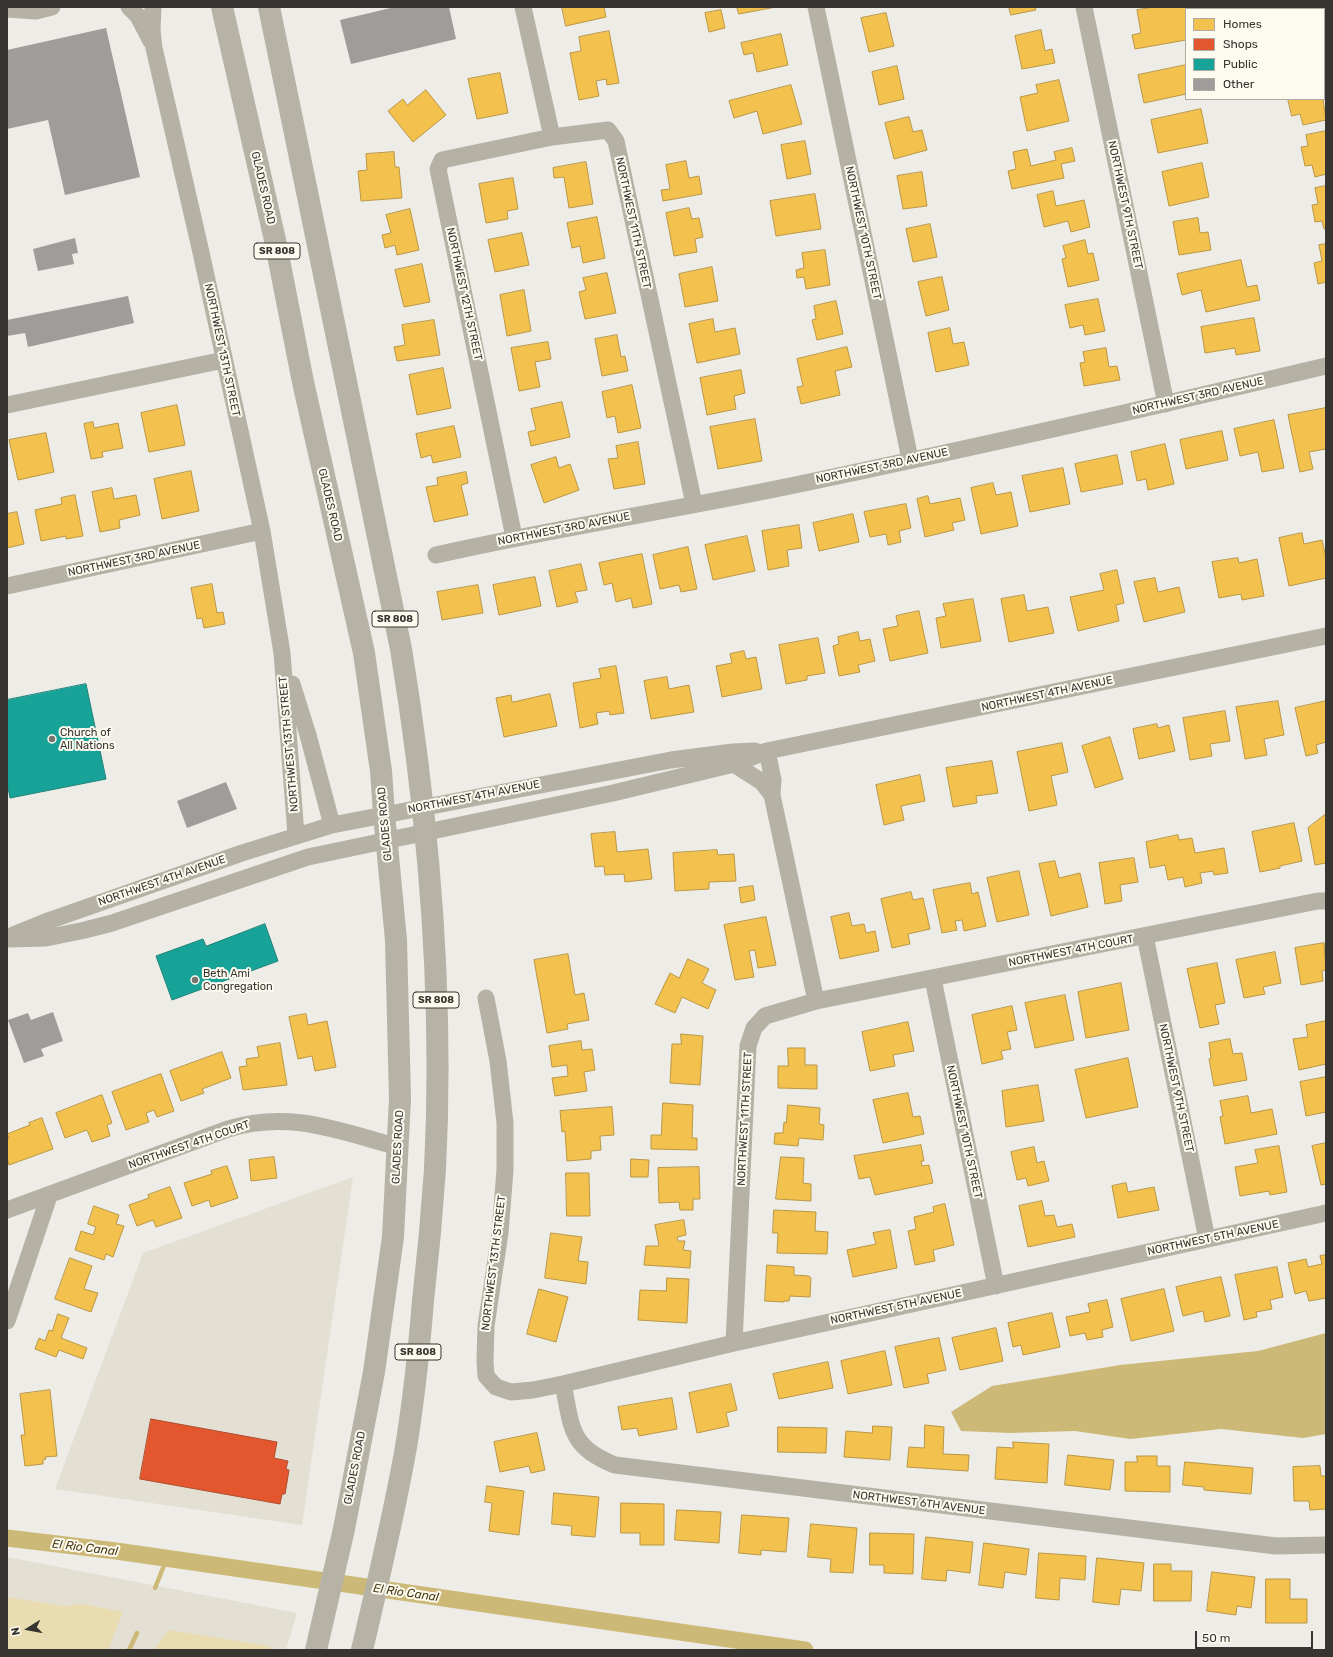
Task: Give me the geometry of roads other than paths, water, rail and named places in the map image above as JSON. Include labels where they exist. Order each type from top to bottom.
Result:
[{"type":"main road","name":"GLADES ROAD","points":[[222,7],[274,240],[303,382],[364,653],[381,771],[396,940],[398,986],[398,1147],[393,1237],[374,1372],[344,1529],[316,1650]]},
{"type":"main road","name":"SR 808","points":[[269,7],[401,649],[414,726],[426,831],[434,963],[436,1021],[435,1169],[416,1376],[406,1447],[389,1534],[362,1650]]},
{"type":"street","points":[[7,9],[36,10],[52,7]]},
{"type":"street","name":"NORTHWEST 13TH STREET","points":[[129,7],[138,16],[154,48]]},
{"type":"street","name":"NORTHWEST 13TH STREET","points":[[153,7],[152,30],[154,48],[262,532],[282,654],[296,835]]},
{"type":"street","points":[[523,7],[552,137]]},
{"type":"street","name":"NORTHWEST 10TH STREET","points":[[816,7],[910,459]]},
{"type":"street","name":"NORTHWEST 9TH STREET","points":[[1084,7],[1166,404]]},
{"type":"street","name":"NORTHWEST 11TH STREET","points":[[552,137],[608,130],[616,141],[694,504]]},
{"type":"street","name":"NORTHWEST 12TH STREET","points":[[514,537],[438,170],[442,160],[552,137]]},
{"type":"street","points":[[7,405],[224,360]]},
{"type":"street","name":"NORTHWEST 3RD AVENUE","points":[[436,555],[514,537],[694,504],[910,459],[1166,404],[1326,366]]},
{"type":"street","name":"NORTHWEST 3RD AVENUE","points":[[7,586],[262,532]]},
{"type":"street","name":"NORTHWEST 4TH AVENUE","points":[[7,938],[46,938],[98,927],[308,857],[386,839],[613,793],[734,764],[768,751],[1326,636]]},
{"type":"street","name":"NORTHWEST 13TH STREET","points":[[282,654],[308,735],[332,825]]},
{"type":"street","points":[[768,751],[773,780],[772,795],[816,1001]]},
{"type":"street","name":"NORTHWEST 4TH AVENUE","points":[[7,938],[56,918],[296,835],[332,825],[671,760],[733,752],[768,751]]},
{"type":"street","points":[[734,764],[762,782],[772,795]]},
{"type":"street","name":"NORTHWEST 4TH COURT","points":[[816,1001],[933,979],[1318,901],[1326,901]]},
{"type":"street","name":"NORTHWEST 9TH STREET","points":[[1145,936],[1207,1239]]},
{"type":"street","name":"NORTHWEST 10TH STREET","points":[[933,979],[996,1286]]},
{"type":"street","name":"NORTHWEST 13TH STREET","points":[[485,1361],[486,1326],[500,1233],[505,1146],[505,1123],[498,1061],[486,998]]},
{"type":"street","name":"NORTHWEST 11TH STREET","points":[[734,1343],[748,1046],[754,1028],[765,1016],[816,1001]]},
{"type":"street","name":"NORTHWEST 4TH COURT","points":[[7,1210],[49,1196],[228,1129],[261,1122],[284,1121],[313,1124],[398,1147]]},
{"type":"street","points":[[7,1321],[49,1196]]},
{"type":"street","name":"NORTHWEST 5TH AVENUE","points":[[485,1361],[486,1376],[496,1387],[512,1392],[534,1390],[734,1343],[1326,1213]]},
{"type":"street","name":"NORTHWEST 6TH AVENUE","points":[[563,1384],[572,1430],[581,1446],[598,1458],[615,1465],[1276,1546],[1326,1545]]},
{"type":"waterway","name":"El Rio Canal","points":[[7,1538],[116,1551],[805,1650]]},
{"type":"waterway","points":[[155,1588],[167,1558]]},
{"type":"waterway","points":[[129,1650],[137,1633]]},
{"type":"place","name":"Church of All Nations","points":[[52,739]]},
{"type":"place","name":"Beth Ami Congregation","points":[[195,980]]}]
